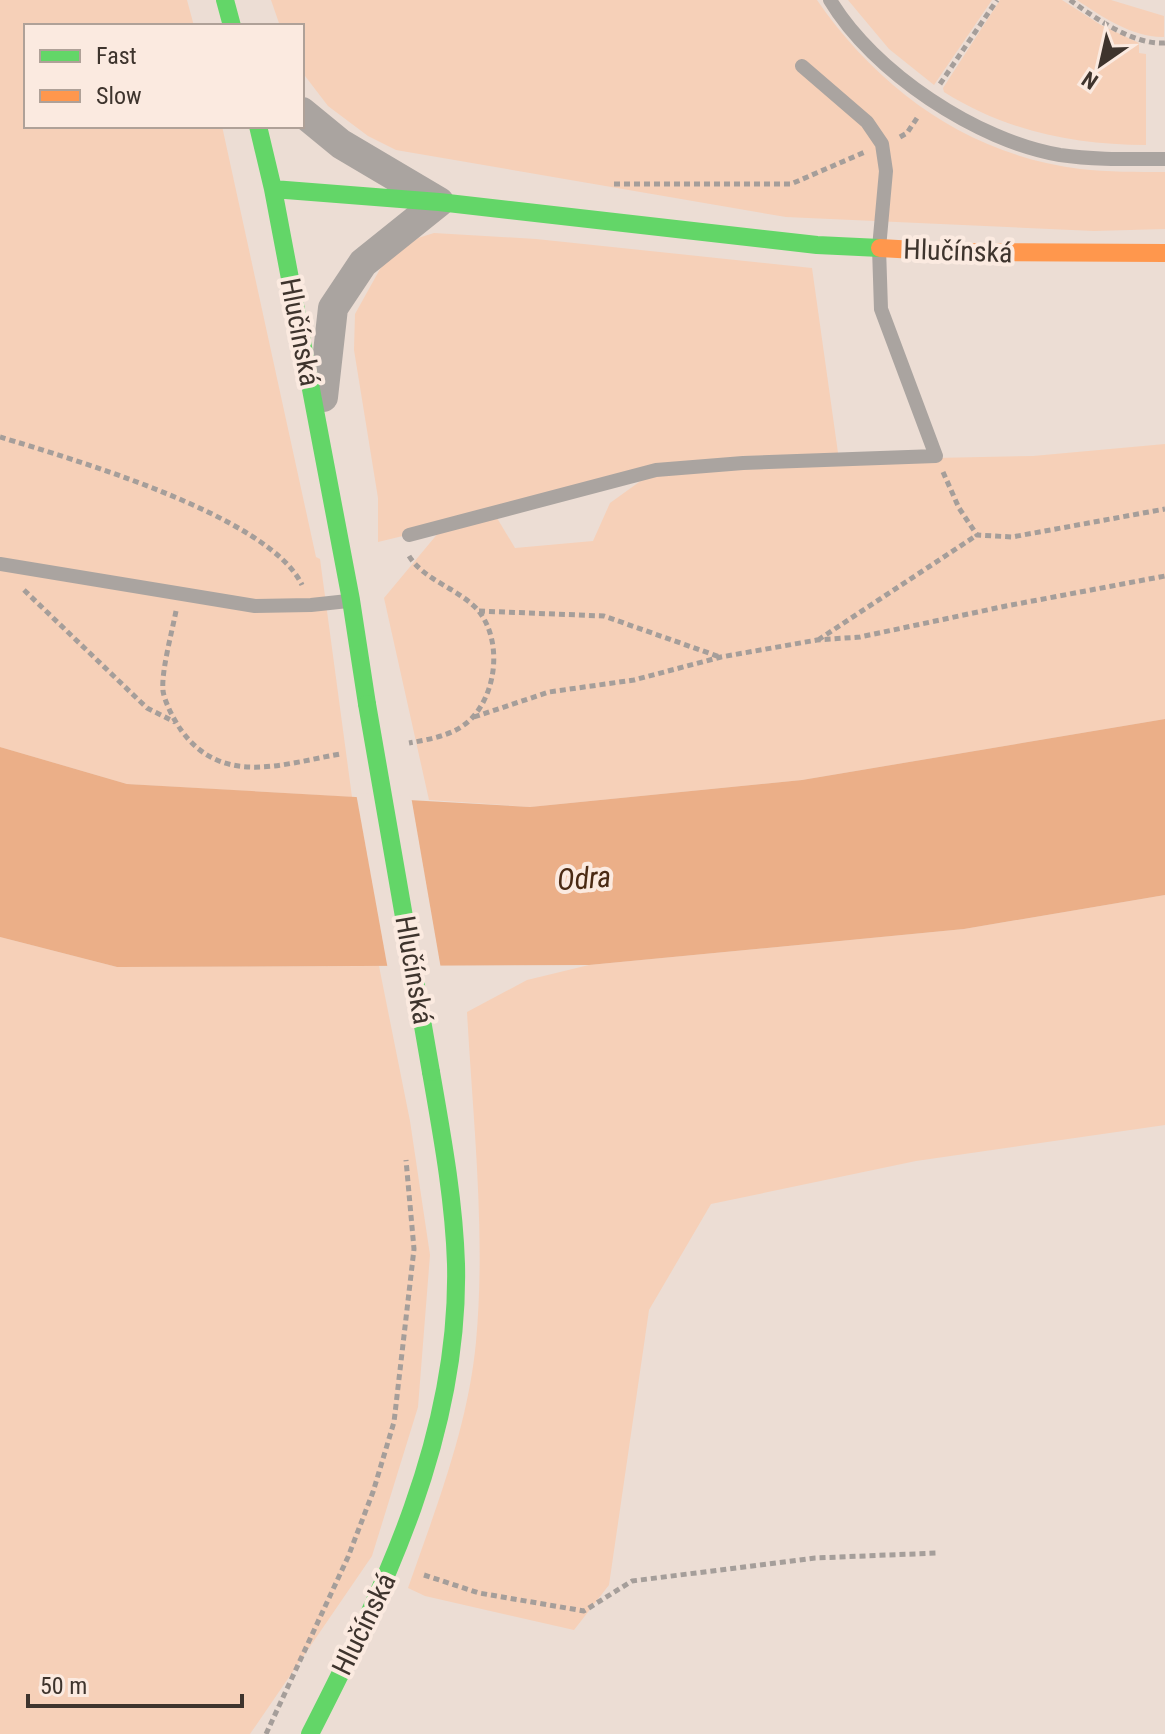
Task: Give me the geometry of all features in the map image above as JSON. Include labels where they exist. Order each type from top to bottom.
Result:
[{"type":"main road","points":[[225,0],[231,24]]},
{"type":"main road","name":"Hlučínská","points":[[258,128],[273,189],[351,600],[431,1072],[453,1218],[456,1267],[448,1375],[438,1429],[416,1502],[393,1565],[310,1734]]},
{"type":"main road","name":"Hlučínská","points":[[273,189],[439,202],[735,236],[879,248],[1012,253],[1165,253]]},
{"type":"street","points":[[304,114],[341,144],[439,202],[363,263],[333,308],[319,431]]},
{"type":"lane","points":[[830,0],[870,50],[930,99],[976,125],[1058,154],[1108,159],[1165,159]]},
{"type":"lane","points":[[409,535],[656,470],[743,463],[936,456],[881,309],[879,248],[886,171],[882,144],[867,122],[802,66]]},
{"type":"lane","points":[[0,564],[255,606],[311,605],[351,600]]},
{"type":"path","points":[[600,184],[791,184],[907,133],[997,0]]},
{"type":"path","points":[[1070,0],[1126,33],[1152,44],[1165,43]]},
{"type":"path","points":[[0,437],[128,476],[254,536],[296,573],[311,605]]},
{"type":"path","points":[[936,456],[959,508],[977,535]]},
{"type":"path","points":[[817,640],[977,535],[1012,537],[1165,509]]},
{"type":"path","points":[[473,718],[549,692],[634,680],[721,657],[817,640],[860,637],[1165,576]]},
{"type":"path","points":[[22,588],[147,708],[176,723]]},
{"type":"path","points":[[479,611],[604,616],[721,657]]},
{"type":"path","points":[[266,1734],[348,1557],[373,1492],[394,1422],[414,1249],[407,1148]]},
{"type":"path","points":[[393,1565],[479,1593],[584,1611],[632,1581],[815,1558],[937,1553]]},
{"type":"shaded area","points":[[0,0],[187,0],[193,24],[24,24],[24,128],[222,128],[316,557],[320,559],[352,797],[127,784],[0,747]]},
{"type":"shaded area","points":[[271,0],[817,0],[842,33],[898,89],[964,133],[1039,161],[1080,169],[1165,172],[1165,229],[1094,231],[786,217],[396,150],[368,136],[328,106],[304,75],[304,24],[279,24]]},
{"type":"shaded area","points":[[848,0],[992,0],[934,85],[889,49]]},
{"type":"shaded area","points":[[1000,0],[1062,0],[1101,25],[1139,43],[1139,53],[1146,54],[1146,145],[1093,142],[1041,133],[992,117],[944,92],[943,88]]},
{"type":"shaded area","points":[[1077,0],[1111,0],[1164,16],[1164,37],[1130,30]]},
{"type":"shaded area","points":[[434,233],[536,239],[812,268],[839,460],[1033,456],[1165,444],[1165,719],[802,780],[530,807],[429,800],[384,598],[444,526],[378,542],[378,498],[354,350],[355,314],[380,269],[418,238]],"holes":[[[653,472],[610,503],[593,541],[515,548],[494,513]]]},
{"type":"shaded area","points":[[1165,895],[1165,1125],[916,1161],[711,1204],[649,1310],[609,1585],[574,1630],[425,1596],[408,1588],[458,1436],[476,1342],[479,1218],[467,1012],[527,980],[589,965],[964,929]]},
{"type":"shaded area","points":[[0,937],[117,967],[379,966],[410,1121],[430,1255],[418,1407],[372,1556],[250,1734],[0,1734]]},
{"type":"water","name":"Odra","points":[[1165,719],[1165,895],[964,929],[589,965],[117,967],[0,937],[0,747],[127,784],[530,807],[802,780]]},
{"type":"pier","points":[[356,793],[411,796],[441,969],[388,970]]},
{"type":"traffic: fast","points":[[225,0],[231,24]]},
{"type":"traffic: fast","points":[[258,128],[273,189],[351,600],[367,704]]},
{"type":"traffic: fast","points":[[273,189],[439,202],[817,245],[880,248]]},
{"type":"traffic: fast","points":[[367,704],[431,1072]]},
{"type":"traffic: fast","points":[[310,1734],[365,1622],[413,1508],[445,1388],[454,1327],[455,1240],[431,1072]]},
{"type":"traffic: slow","points":[[880,248],[951,252],[1165,253]]}]
